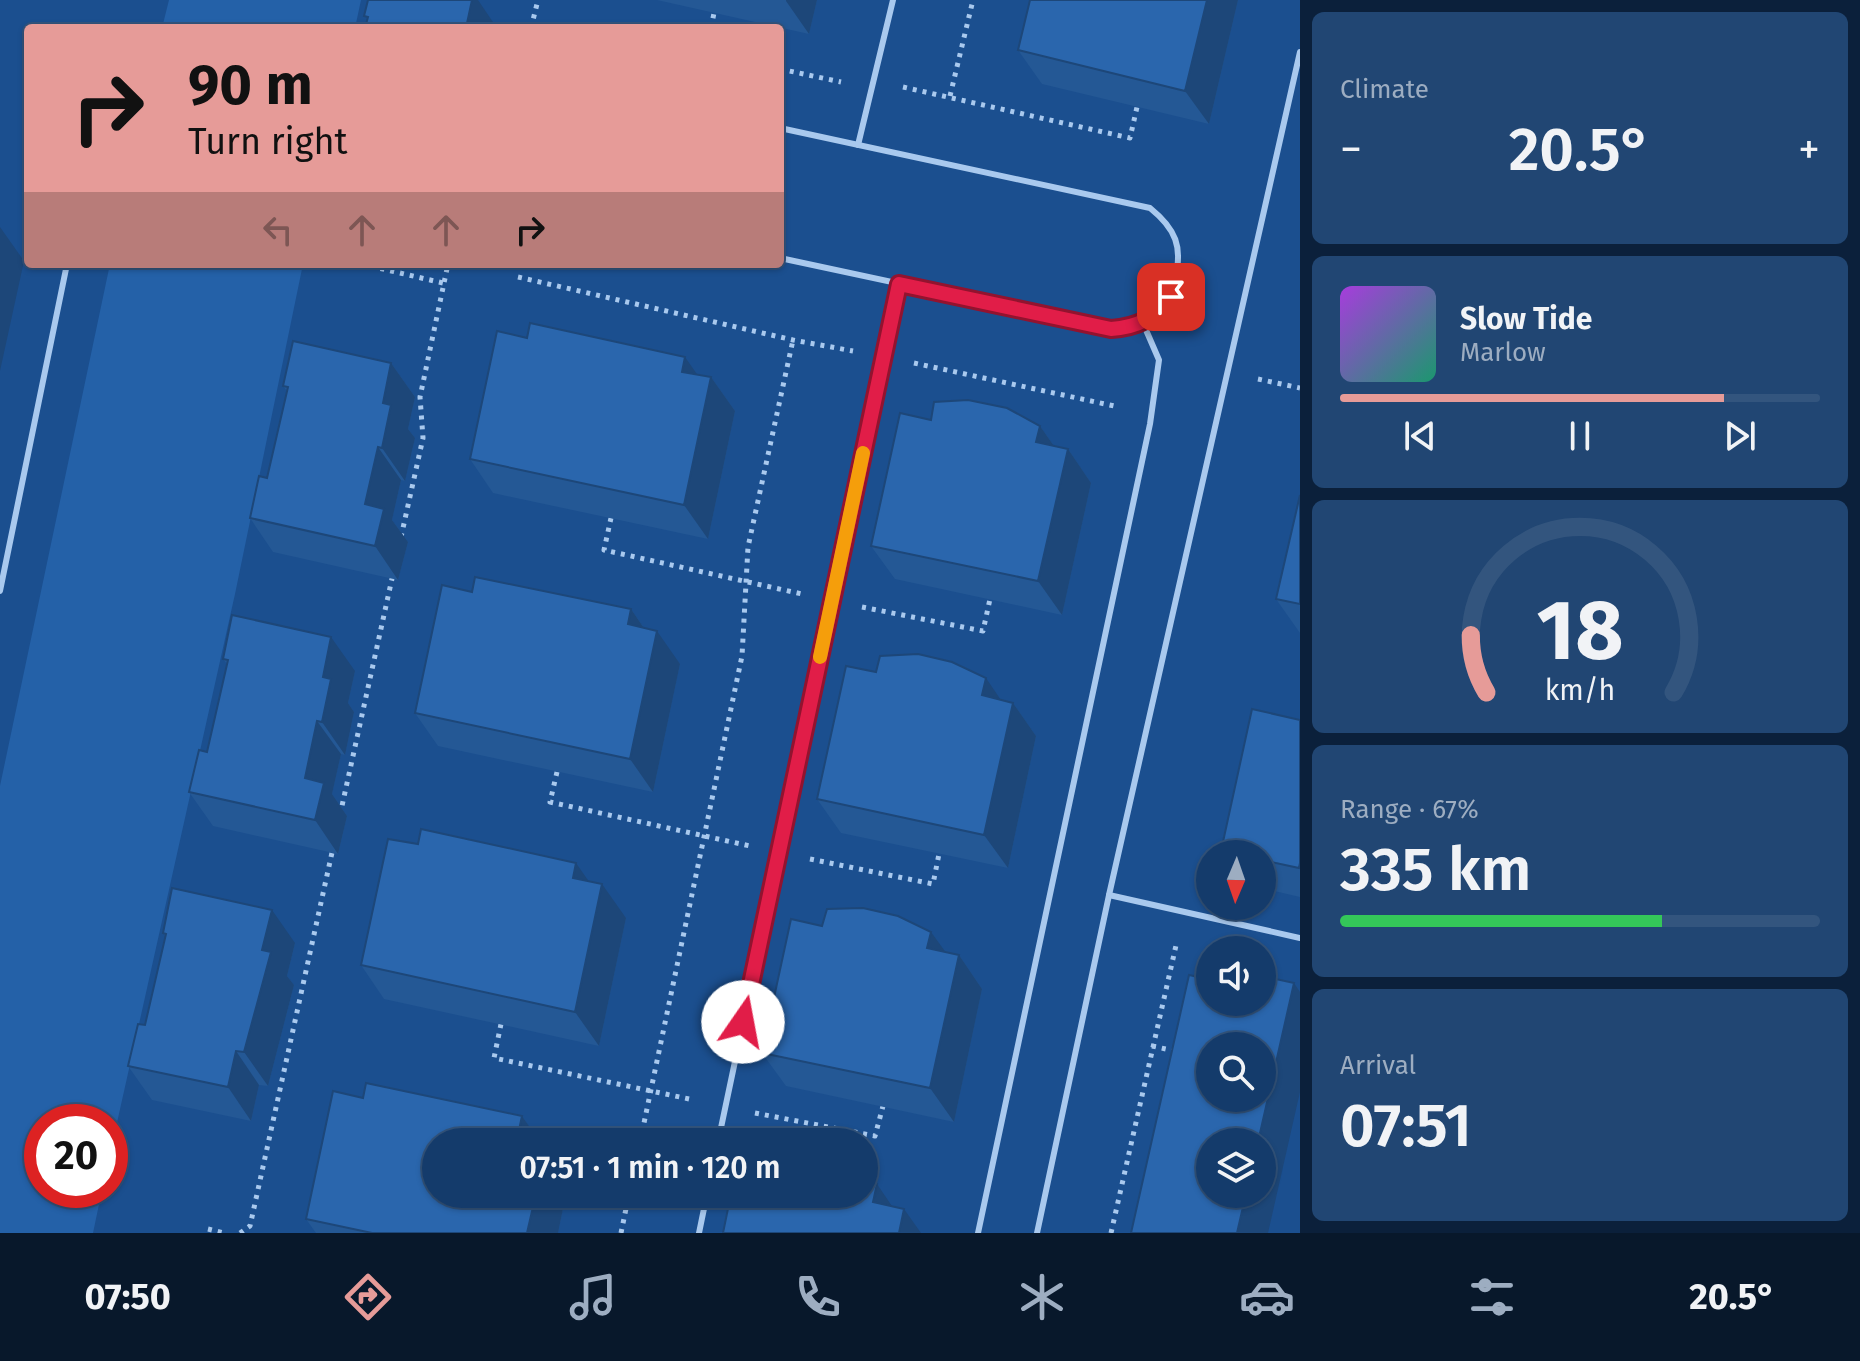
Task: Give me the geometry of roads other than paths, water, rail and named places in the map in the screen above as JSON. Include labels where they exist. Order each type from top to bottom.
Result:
[{"type":"lane","points":[[858,145],[893,0]]},
{"type":"lane","points":[[1037,1233],[1109,895],[1300,52]]},
{"type":"lane","points":[[784,129],[1150,208],[1171,229],[1180,258],[1171,297],[1158,313],[1143,323],[1111,329],[784,259]]},
{"type":"lane","points":[[0,591],[66,268]]},
{"type":"lane","points":[[721,1128],[899,284]]},
{"type":"lane","points":[[978,1233],[1151,413],[1159,360],[1143,323]]},
{"type":"lane","points":[[1109,895],[1300,938]]},
{"type":"lane","points":[[699,1233],[704,1208]]}]
